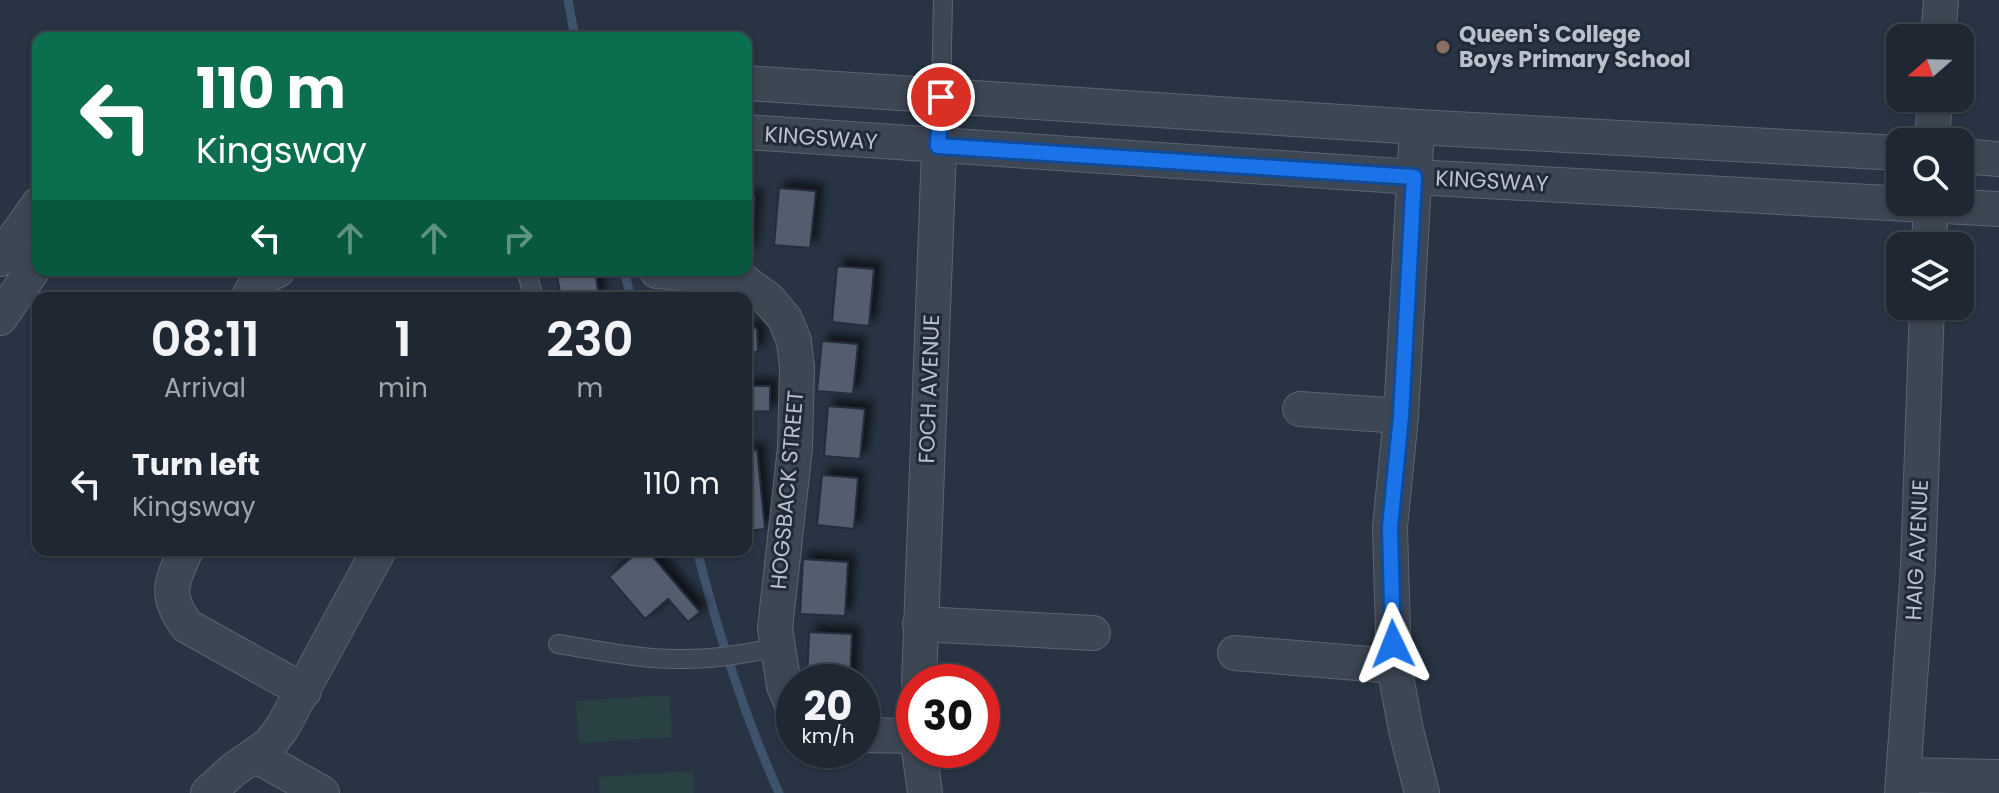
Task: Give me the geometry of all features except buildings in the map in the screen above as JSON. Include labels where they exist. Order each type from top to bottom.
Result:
[{"type":"street","points":[[1939,24],[1941,0]]},
{"type":"street","points":[[752,83],[1417,127],[1886,152]]},
{"type":"street","name":"FOCH AVENUE","points":[[919,664],[941,97]]},
{"type":"street","points":[[1417,127],[1401,416],[1390,527],[1394,666],[1422,793]]},
{"type":"street","name":"KINGSWAY","points":[[752,132],[1414,177],[1886,201]]},
{"type":"street","points":[[1974,157],[1999,159]]},
{"type":"street","name":"KINGSWAY","points":[[1974,207],[1999,209]]},
{"type":"street","points":[[0,259],[32,214]]},
{"type":"street","points":[[0,318],[32,271]]},
{"type":"street","points":[[251,292],[259,279],[265,276]]},
{"type":"street","name":"HOGSBACK STREET","points":[[724,276],[742,280],[769,300],[785,319],[794,341],[797,368],[795,448],[775,628],[769,649],[776,666]]},
{"type":"street","name":"HAIG AVENUE","points":[[1903,784],[1918,567],[1927,320]]},
{"type":"street","points":[[1300,409],[1401,416]]},
{"type":"street","points":[[183,556],[173,579],[171,594],[176,611],[187,626],[304,691]]},
{"type":"street","points":[[208,793],[233,770],[269,745],[282,728],[376,556]]},
{"type":"street","points":[[920,624],[1093,633]]},
{"type":"street","points":[[1235,653],[1394,666]]},
{"type":"street","points":[[255,755],[322,793]]},
{"type":"street","points":[[922,768],[925,793]]},
{"type":"street","points":[[1903,784],[1999,777]]},
{"type":"lane","points":[[941,97],[943,0]]},
{"type":"lane","points":[[558,644],[680,659],[769,649]]},
{"type":"green space","points":[[669,695],[672,737],[579,743],[576,701]]},
{"type":"green space","points":[[693,771],[694,793],[600,793],[599,777]]},
{"type":"waterway","points":[[568,0],[574,32]]},
{"type":"waterway","points":[[626,276],[630,292]]},
{"type":"waterway","points":[[699,556],[733,673],[779,793]]},
{"type":"place","name":"Queen's College Boys Primary School","points":[[1443,47]]},
{"type":"route","points":[[941,97],[938,146],[1414,177],[1401,416],[1390,527],[1393,644]]}]
